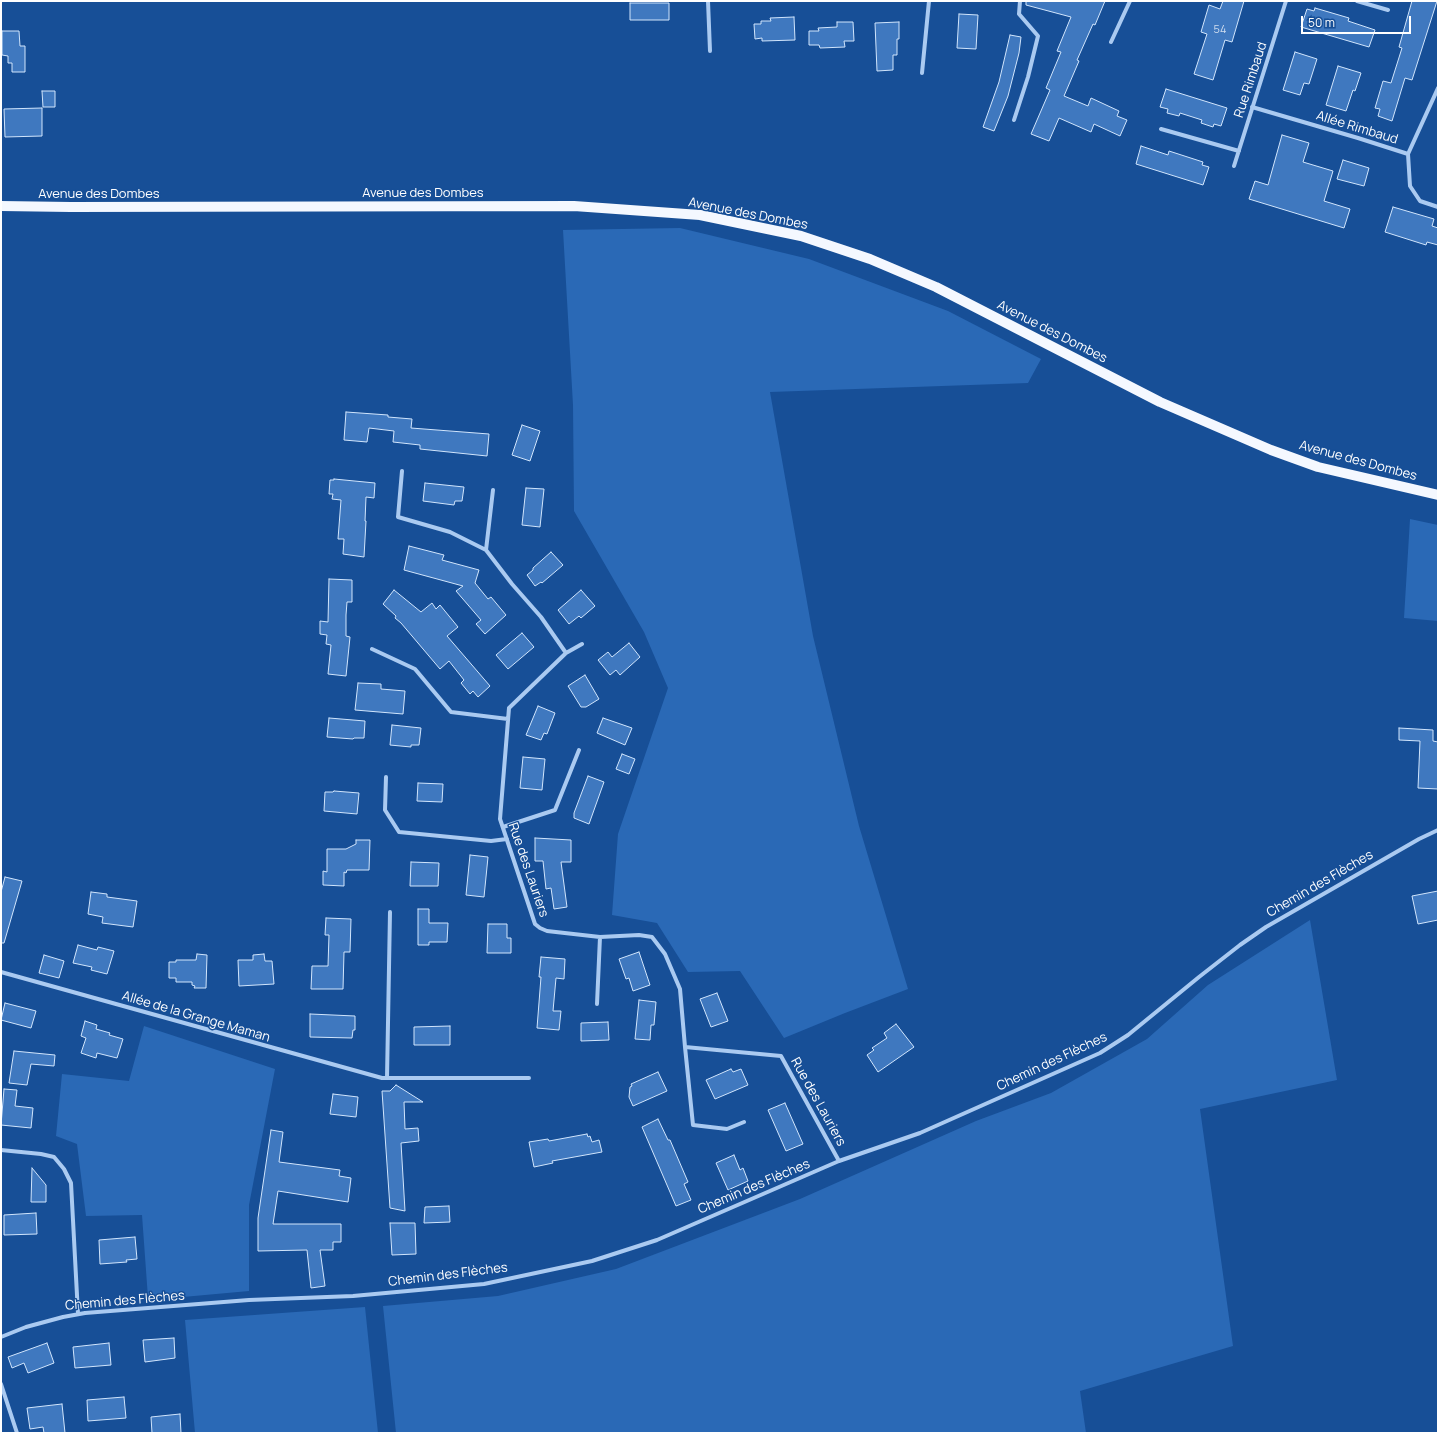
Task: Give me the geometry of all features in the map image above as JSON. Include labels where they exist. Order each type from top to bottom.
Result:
[{"type":"main road","name":"Avenue des Dombes","points":[[1,206],[574,206],[700,215],[802,236],[870,259],[936,287],[1160,402],[1271,450],[1318,467],[1438,494]]},
{"type":"street","points":[[708,1],[710,51]]},
{"type":"street","points":[[922,73],[929,1]]},
{"type":"street","points":[[1014,120],[1028,77],[1038,36],[1019,14],[1020,1]]},
{"type":"street","points":[[1111,42],[1130,1]]},
{"type":"street","name":"Rue Rimbaud","points":[[1234,166],[1286,1]]},
{"type":"street","points":[[1357,1],[1388,10]]},
{"type":"street","name":"Allée Rimbaud","points":[[1252,108],[1358,138],[1408,154],[1438,88]]},
{"type":"street","points":[[1161,129],[1239,151]]},
{"type":"street","points":[[1408,154],[1410,186],[1420,201],[1438,207]]},
{"type":"street","points":[[402,471],[398,517],[450,532],[486,550],[512,584],[541,616],[566,653]]},
{"type":"street","points":[[486,550],[493,490]]},
{"type":"street","name":"Rue des Lauriers","points":[[582,644],[566,653],[509,708],[500,819],[535,924],[546,931],[600,937],[638,935],[652,937],[665,954],[680,989],[685,1046],[781,1056],[839,1161]]},
{"type":"street","points":[[372,648],[415,669],[451,712],[508,719]]},
{"type":"street","points":[[503,827],[555,810],[579,750]]},
{"type":"street","points":[[386,777],[385,810],[400,832],[491,842],[507,839]]},
{"type":"street","name":"Chemin des Flèches","points":[[1,1337],[26,1327],[78,1314],[249,1300],[353,1296],[484,1284],[592,1261],[657,1240],[839,1161],[920,1133],[1100,1053],[1128,1036],[1240,945],[1266,928],[1419,838],[1438,830]]},
{"type":"street","points":[[387,1078],[390,912]]},
{"type":"street","points":[[597,1004],[600,937]]},
{"type":"street","name":"Allée de la Grange Maman","points":[[1,972],[302,1057],[382,1078],[529,1078]]},
{"type":"street","points":[[685,1046],[693,1125],[727,1129],[744,1122]]},
{"type":"street","points":[[1,1150],[41,1154],[54,1157],[64,1169],[71,1183],[78,1314]]},
{"type":"street","points":[[1,1384],[18,1433]]},
{"type":"shaded area","points":[[680,228],[809,259],[948,311],[1041,359],[1028,383],[770,392],[813,636],[859,826],[908,989],[784,1038],[740,971],[688,972],[657,923],[612,915],[618,834],[668,688],[644,632],[574,511],[573,405],[563,230]]},
{"type":"shaded area","points":[[1410,519],[1438,525],[1438,621],[1404,618]]},
{"type":"shaded area","points":[[1310,920],[1337,1080],[1200,1109],[1233,1346],[1080,1391],[1086,1433],[396,1433],[383,1306],[498,1296],[616,1269],[800,1199],[976,1121],[1051,1093],[1147,1039],[1208,985]]},
{"type":"shaded area","points":[[144,1026],[275,1069],[249,1205],[249,1291],[172,1298],[148,1298],[142,1215],[86,1216],[77,1144],[56,1136],[62,1074],[129,1081]]},
{"type":"shaded area","points":[[365,1307],[378,1433],[195,1433],[185,1320]]},
{"type":"building","points":[[1026,1],[1105,1],[1095,25],[1093,24],[1077,60],[1079,61],[1064,96],[1088,106],[1091,98],[1119,111],[1117,116],[1127,120],[1120,136],[1094,124],[1091,132],[1059,118],[1049,141],[1031,134],[1050,90],[1046,88],[1061,52],[1057,51],[1071,17],[1026,5]]},
{"type":"building","points":[[1223,1],[1244,1],[1232,42],[1225,40],[1213,80],[1194,74],[1207,34],[1201,32],[1209,5],[1220,9]]},
{"type":"building","points":[[1412,1],[1437,1],[1412,80],[1405,78],[1392,121],[1378,116],[1380,109],[1375,108],[1383,81],[1391,83],[1402,48],[1399,47]]},
{"type":"building","points":[[630,3],[669,3],[669,20],[630,20]]},
{"type":"building","points":[[1315,8],[1349,18],[1348,21],[1375,30],[1369,47],[1301,27],[1307,9],[1314,11]]},
{"type":"building","points":[[959,14],[978,15],[976,49],[957,48]]},
{"type":"building","points":[[794,17],[795,40],[762,41],[762,38],[755,39],[754,24],[761,24],[761,21],[771,21],[770,18]]},
{"type":"building","points":[[837,22],[853,22],[854,41],[844,41],[845,47],[820,48],[819,45],[809,45],[809,31],[819,31],[818,28],[837,27]]},
{"type":"building","points":[[899,22],[897,55],[893,55],[893,70],[877,71],[875,23]]},
{"type":"building","points":[[2,31],[19,31],[20,46],[25,46],[25,72],[12,72],[12,63],[8,63],[8,56],[2,55]]},
{"type":"building","points":[[1010,35],[1021,37],[1019,53],[1008,96],[994,131],[983,127],[999,82]]},
{"type":"building","points":[[1295,52],[1317,59],[1309,84],[1304,83],[1300,95],[1283,90]]},
{"type":"building","points":[[1338,66],[1361,73],[1346,111],[1326,105]]},
{"type":"building","points":[[1166,89],[1227,108],[1221,126],[1214,124],[1213,127],[1201,123],[1202,120],[1180,113],[1179,116],[1167,113],[1168,109],[1160,107]]},
{"type":"building","points":[[42,91],[55,91],[55,107],[43,107]]},
{"type":"building","points":[[42,108],[42,136],[5,137],[4,109]]},
{"type":"building","points":[[1282,135],[1309,143],[1303,162],[1333,171],[1324,201],[1350,209],[1344,228],[1249,199],[1255,181],[1268,185]]},
{"type":"building","points":[[1141,146],[1168,155],[1169,151],[1203,162],[1202,165],[1209,167],[1203,185],[1136,164]]},
{"type":"building","points":[[1343,160],[1369,168],[1364,186],[1337,179]]},
{"type":"building","points":[[1393,207],[1434,219],[1432,226],[1438,228],[1438,245],[1427,242],[1426,245],[1385,232]]},
{"type":"building","points":[[346,412],[388,415],[388,417],[412,419],[411,428],[489,434],[487,456],[420,449],[420,445],[393,442],[394,431],[369,428],[367,442],[344,440]]},
{"type":"building","points":[[522,425],[540,431],[530,461],[512,455]]},
{"type":"building","points":[[334,479],[375,483],[374,498],[366,497],[364,557],[343,554],[344,539],[338,539],[341,500],[332,499],[333,494],[329,494],[330,480]]},
{"type":"building","points":[[425,483],[464,487],[462,501],[455,501],[454,505],[423,501]]},
{"type":"building","points":[[526,488],[544,489],[540,527],[522,525]]},
{"type":"building","points":[[409,546],[444,555],[442,560],[479,570],[475,583],[488,599],[491,597],[506,615],[485,634],[476,624],[481,620],[456,591],[463,586],[404,570]]},
{"type":"building","points":[[551,552],[563,565],[542,583],[541,582],[535,586],[527,575]]},
{"type":"building","points":[[329,579],[352,580],[352,602],[347,602],[346,615],[346,636],[350,637],[346,676],[328,674],[331,645],[326,644],[327,635],[320,634],[320,621],[328,622]]},
{"type":"building","points":[[394,590],[421,612],[432,603],[436,609],[440,605],[458,627],[447,636],[490,686],[478,697],[473,691],[470,694],[461,683],[464,680],[449,661],[440,669],[395,618],[396,616],[383,604]]},
{"type":"building","points":[[581,590],[595,606],[581,618],[579,616],[569,624],[558,610]]},
{"type":"building","points":[[522,633],[534,647],[508,669],[496,655]]},
{"type":"building","points":[[629,643],[640,657],[620,675],[616,670],[610,675],[598,660],[608,652],[612,657]]},
{"type":"building","points":[[585,675],[599,699],[586,707],[581,707],[568,686]]},
{"type":"building","points":[[358,683],[381,684],[381,689],[405,691],[403,714],[355,710]]},
{"type":"building","points":[[538,706],[555,713],[547,734],[544,733],[541,740],[526,735]]},
{"type":"building","points":[[329,718],[365,721],[364,738],[353,739],[327,737]]},
{"type":"building","points":[[603,718],[632,728],[625,745],[597,733]]},
{"type":"building","points":[[392,725],[421,728],[419,745],[411,745],[411,747],[390,745]]},
{"type":"building","points":[[1399,728],[1433,730],[1433,741],[1438,742],[1438,789],[1418,788],[1420,741],[1399,740]]},
{"type":"building","points":[[622,754],[635,759],[629,774],[616,769]]},
{"type":"building","points":[[523,757],[545,759],[542,790],[520,788]]},
{"type":"building","points":[[588,776],[604,782],[589,824],[574,818],[574,813]]},
{"type":"building","points":[[418,783],[443,784],[442,802],[417,801]]},
{"type":"building","points":[[334,791],[359,793],[357,814],[324,811],[325,792]]},
{"type":"building","points":[[535,838],[571,840],[571,862],[561,862],[567,907],[554,909],[551,888],[546,889],[543,861],[535,861]]},
{"type":"building","points":[[356,840],[370,840],[369,870],[347,870],[346,873],[344,872],[344,886],[323,885],[323,871],[327,872],[327,849],[346,849],[356,844]]},
{"type":"building","points":[[470,855],[488,857],[484,897],[466,895]]},
{"type":"building","points":[[411,862],[439,863],[438,886],[410,886]]},
{"type":"building","points":[[5,877],[22,881],[4,943],[1,943],[1,892]]},
{"type":"building","points":[[1438,891],[1438,920],[1418,924],[1412,896]]},
{"type":"building","points":[[91,892],[107,894],[107,897],[137,901],[133,927],[102,923],[103,917],[88,914]]},
{"type":"building","points":[[418,909],[429,909],[429,923],[448,923],[447,942],[429,942],[429,945],[418,945]]},
{"type":"building","points":[[326,918],[351,919],[350,952],[344,952],[343,989],[311,989],[312,966],[328,966],[329,935],[325,935]]},
{"type":"building","points":[[488,924],[507,924],[507,938],[511,938],[511,953],[487,953]]},
{"type":"building","points":[[78,945],[97,950],[98,947],[114,951],[107,974],[91,970],[92,967],[73,963]]},
{"type":"building","points":[[639,952],[650,985],[633,991],[629,978],[626,979],[619,959]]},
{"type":"building","points":[[197,954],[207,955],[206,988],[194,988],[195,986],[192,985],[192,982],[176,982],[176,978],[169,978],[169,962],[176,962],[176,960],[196,960]]},
{"type":"building","points":[[264,954],[265,961],[272,961],[274,984],[239,986],[238,960],[253,960],[253,955]]},
{"type":"building","points":[[44,955],[64,961],[59,978],[39,973]]},
{"type":"building","points":[[541,957],[565,959],[564,979],[556,978],[553,1011],[561,1011],[559,1030],[537,1028]]},
{"type":"building","points":[[717,993],[728,1021],[711,1027],[700,999]]},
{"type":"building","points":[[639,1000],[656,1002],[654,1025],[651,1025],[650,1040],[635,1039]]},
{"type":"building","points":[[5,1003],[36,1011],[31,1028],[1,1020]]},
{"type":"building","points":[[310,1014],[355,1016],[355,1030],[353,1030],[352,1038],[310,1037]]},
{"type":"building","points":[[85,1021],[97,1025],[96,1029],[123,1039],[117,1058],[97,1053],[96,1058],[81,1053],[86,1038],[81,1036]]},
{"type":"building","points":[[608,1022],[609,1040],[581,1041],[581,1023]]},
{"type":"building","points":[[896,1024],[914,1047],[878,1072],[867,1055],[874,1050],[872,1048],[887,1038],[884,1033]]},
{"type":"building","points":[[450,1026],[450,1045],[414,1045],[414,1027]]},
{"type":"building","points":[[14,1051],[55,1055],[54,1066],[31,1064],[27,1085],[9,1083]]},
{"type":"building","points":[[731,1069],[733,1072],[741,1069],[748,1085],[715,1099],[706,1080]]},
{"type":"building","points":[[658,1072],[667,1091],[633,1106],[629,1097],[630,1087],[632,1086],[631,1084]]},
{"type":"building","points":[[396,1085],[423,1102],[404,1102],[405,1129],[418,1128],[419,1141],[401,1143],[405,1211],[390,1208],[382,1091],[390,1091]]},
{"type":"building","points":[[4,1089],[17,1090],[15,1106],[33,1108],[31,1128],[1,1125]]},
{"type":"building","points":[[333,1094],[358,1097],[356,1117],[330,1114]]},
{"type":"building","points":[[785,1103],[803,1144],[786,1151],[768,1110]]},
{"type":"building","points":[[658,1119],[668,1140],[670,1140],[688,1182],[684,1184],[691,1200],[676,1206],[642,1127]]},
{"type":"building","points":[[271,1130],[283,1132],[279,1162],[340,1170],[339,1176],[351,1178],[348,1202],[278,1191],[273,1224],[341,1224],[341,1242],[333,1242],[333,1250],[320,1250],[325,1286],[311,1288],[307,1250],[258,1251],[258,1218]]},
{"type":"building","points":[[587,1134],[588,1137],[590,1136],[592,1142],[599,1140],[602,1152],[552,1161],[553,1163],[534,1167],[529,1142],[548,1139],[549,1141]]},
{"type":"building","points":[[734,1155],[740,1170],[743,1168],[748,1181],[728,1190],[716,1163]]},
{"type":"building","points":[[32,1168],[46,1185],[46,1202],[31,1202]]},
{"type":"building","points":[[449,1206],[450,1222],[424,1223],[425,1207]]},
{"type":"building","points":[[36,1213],[37,1234],[4,1235],[4,1215]]},
{"type":"building","points":[[390,1223],[415,1223],[416,1254],[392,1255]]},
{"type":"building","points":[[135,1237],[137,1259],[126,1260],[127,1262],[100,1264],[99,1240]]},
{"type":"building","points":[[174,1338],[175,1358],[145,1362],[143,1340]]},
{"type":"building","points":[[47,1343],[54,1363],[28,1373],[24,1363],[12,1368],[8,1357]]},
{"type":"building","points":[[109,1343],[111,1365],[75,1368],[73,1347]]},
{"type":"building","points":[[124,1397],[126,1418],[88,1421],[87,1400]]},
{"type":"building","points":[[62,1404],[65,1433],[44,1433],[43,1427],[30,1429],[27,1408]]},
{"type":"building","points":[[180,1414],[181,1433],[152,1433],[151,1417]]}]
